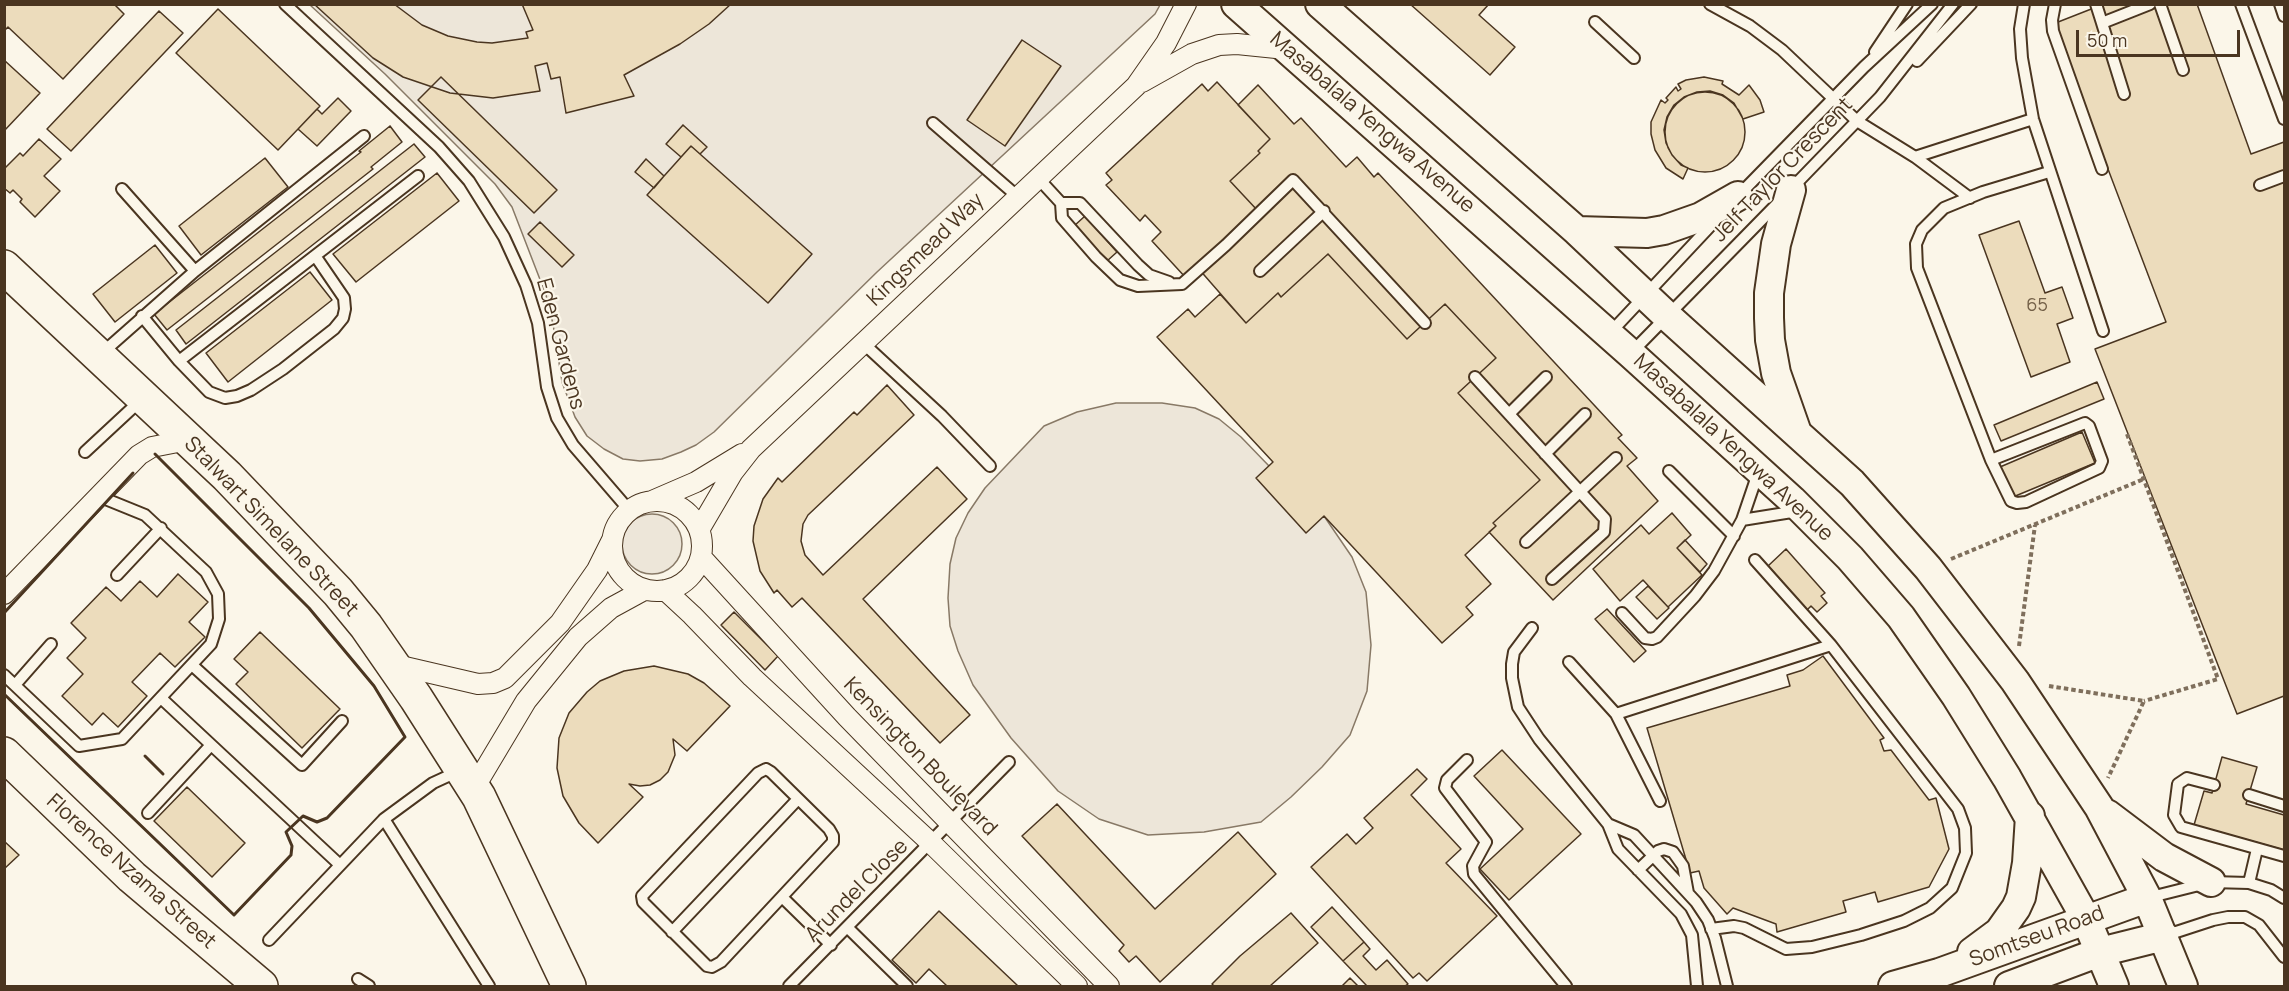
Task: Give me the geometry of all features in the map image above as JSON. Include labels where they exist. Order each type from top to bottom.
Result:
[{"type":"highway","name":"Stalwart Simelane Street","points":[[4,267],[189,440],[274,524],[338,592],[366,626],[468,779],[569,987]]},
{"type":"highway","name":"Florence Nzama Street","points":[[4,754],[132,877],[261,987]]},
{"type":"main road","name":"Masabalala Yengwa Avenue","points":[[1236,4],[1609,334],[1803,510],[1850,558],[1901,617],[1956,696],[2030,816],[2086,919],[2114,987]]},
{"type":"main road","points":[[1320,4],[1577,231],[1667,316],[1852,483],[1928,568],[2015,681],[2097,805],[2147,898],[2183,987]]},
{"type":"main road","points":[[1791,190],[1774,255],[1769,293],[1769,318],[1776,373],[1798,435]]},
{"type":"main road","points":[[1577,231],[1638,233],[1664,230],[1701,217],[1738,196]]},
{"type":"main road","points":[[2097,805],[2164,857],[2211,882]]},
{"type":"main road","points":[[1896,986],[1970,953],[1986,943],[2007,921],[2021,897],[2025,881],[2030,816]]},
{"type":"main road","name":"Somtseu Road","points":[[1896,986],[2147,898]]},
{"type":"main road","name":"Somtseu Road","points":[[2009,987],[2100,952],[2164,936]]},
{"type":"street","name":"Kingsmead Way","points":[[699,530],[733,472],[751,449],[1136,86],[1166,43],[1186,4]]},
{"type":"street","name":"Kingsmead Way","points":[[1136,86],[1192,54],[1220,45],[1237,44],[1289,50]]},
{"type":"street","points":[[4,594],[139,455],[153,447],[189,440]]},
{"type":"street","name":"Kingsmead Way","points":[[652,501],[696,482],[751,449]]},
{"type":"street","points":[[392,664],[478,684],[492,683],[505,678],[560,623],[597,570],[621,518],[629,510],[652,501],[663,501],[680,507],[694,519],[702,544],[701,557],[688,579],[677,586],[665,590],[644,590],[629,582],[621,573],[612,552],[612,540]]},
{"type":"street","name":"Kensington Boulevard","points":[[701,557],[810,679],[1109,987]]},
{"type":"street","points":[[468,779],[526,701],[578,637],[611,608],[644,590]]},
{"type":"street","points":[[665,590],[753,677],[931,843],[1077,987]]},
{"type":"lane","name":"Eden Gardens","points":[[285,4],[439,147],[469,181],[504,237],[526,285],[538,323],[547,387],[557,418],[573,445],[629,510]]},
{"type":"lane","points":[[1710,4],[1750,26],[1774,44],[1857,121],[1915,157],[1970,198]]},
{"type":"lane","points":[[1864,67],[1907,4]]},
{"type":"lane","name":"Jelf Taylor Crescent","points":[[1609,334],[1738,196],[1864,67],[1932,4]]},
{"type":"lane","name":"Jelf Taylor Crescent","points":[[1631,354],[1880,97],[1953,4]]},
{"type":"lane","points":[[1880,97],[1971,4]]},
{"type":"lane","points":[[2024,4],[2020,29],[2022,58],[2033,118],[2103,331]]},
{"type":"lane","points":[[2055,4],[2052,20],[2053,31],[2102,169]]},
{"type":"lane","points":[[2096,4],[2124,94]]},
{"type":"lane","points":[[2102,23],[2150,4]]},
{"type":"lane","points":[[2160,4],[2183,70]]},
{"type":"lane","points":[[2241,4],[2284,119]]},
{"type":"lane","points":[[2280,4],[2284,16]]},
{"type":"lane","points":[[1595,22],[1634,58]]},
{"type":"lane","points":[[1915,157],[2033,118]]},
{"type":"lane","points":[[933,123],[1017,196]]},
{"type":"lane","points":[[99,356],[195,271],[364,136]]},
{"type":"lane","points":[[1991,460],[2085,423],[2089,426],[2102,461],[2099,468],[2026,502],[2011,501],[1991,460],[1917,268],[1916,244],[1922,230],[1944,208],[2049,172]]},
{"type":"lane","points":[[179,361],[418,176]]},
{"type":"lane","points":[[2260,185],[2284,176]]},
{"type":"lane","points":[[1038,178],[1061,203],[1062,218],[1120,280],[1138,286],[1182,284],[1293,180],[1425,323]]},
{"type":"lane","points":[[122,189],[195,271]]},
{"type":"lane","points":[[1061,203],[1080,202],[1149,274],[1175,285]]},
{"type":"lane","points":[[1260,271],[1324,211]]},
{"type":"lane","points":[[142,316],[179,361],[209,392],[225,398],[237,396],[251,390],[283,369],[334,329],[344,318],[344,297],[316,257]]},
{"type":"lane","points":[[863,343],[942,416],[990,466]]},
{"type":"lane","points":[[1475,377],[1605,519],[1604,532],[1552,579]]},
{"type":"lane","points":[[1509,414],[1546,377]]},
{"type":"lane","points":[[85,452],[144,398]]},
{"type":"lane","points":[[1545,454],[1586,414]]},
{"type":"lane","points":[[1526,542],[1616,458]]},
{"type":"lane","points":[[1622,613],[1645,638],[1657,637],[1714,572],[1742,520],[1759,470]]},
{"type":"lane","points":[[1670,471],[1734,536]]},
{"type":"lane","points":[[4,675],[79,746],[122,740],[211,645],[219,619],[218,594],[206,572],[146,515],[108,500],[100,494]]},
{"type":"lane","points":[[1742,520],[1803,510]]},
{"type":"lane","points":[[117,575],[162,528]]},
{"type":"lane","points":[[1711,929],[1734,926],[1744,928],[1786,949],[1812,947],[1861,935],[1904,921],[1930,908],[1953,888],[1966,853],[1965,828],[1958,809],[1831,645],[1755,560]]},
{"type":"lane","points":[[1532,628],[1514,652],[1512,678],[1518,706],[1539,739],[1608,824],[1618,849],[1681,914],[1692,935],[1697,987]]},
{"type":"lane","points":[[15,685],[51,644]]},
{"type":"lane","points":[[1617,714],[1831,645]]},
{"type":"lane","points":[[1569,662],[1617,714],[1660,801]]},
{"type":"lane","points":[[192,665],[302,765],[342,721]]},
{"type":"lane","points":[[161,698],[340,865]]},
{"type":"lane","points":[[148,813],[211,745]]},
{"type":"lane","points":[[1467,760],[1447,780],[1444,788],[1486,842],[1473,866],[1474,874],[1566,987]]},
{"type":"lane","name":"Arundel Close","points":[[789,987],[1009,762]]},
{"type":"lane","points":[[766,769],[829,829],[833,836],[833,842],[782,897],[721,962],[712,967],[703,964],[643,902],[642,896],[758,773],[766,769]]},
{"type":"lane","points":[[2214,785],[2187,778],[2181,780],[2178,783],[2174,815],[2177,822],[2187,830],[2284,856]]},
{"type":"lane","points":[[270,940],[384,819],[433,783],[468,779]]},
{"type":"lane","points":[[2249,795],[2284,806]]},
{"type":"lane","points":[[672,932],[798,799]]},
{"type":"lane","points":[[384,819],[489,987]]},
{"type":"lane","points":[[1608,824],[1629,832],[1696,902],[1711,929],[1727,987]]},
{"type":"lane","points":[[1638,870],[1652,855],[1664,849],[1673,852],[1683,866],[1688,893]]},
{"type":"lane","points":[[2250,883],[2257,849]]},
{"type":"lane","points":[[2147,898],[2211,882],[2250,883],[2271,890],[2284,898]]},
{"type":"lane","points":[[782,897],[831,945]]},
{"type":"lane","points":[[2164,936],[2213,920],[2245,917],[2259,925],[2284,957]]},
{"type":"lane","points":[[848,928],[907,987]]},
{"type":"lane","points":[[358,979],[369,987]]},
{"type":"path","points":[[2035,525],[2015,681],[2144,701],[2218,679],[2127,434]]},
{"type":"path","points":[[1928,568],[2144,479]]},
{"type":"path","points":[[2097,805],[2144,701]]},
{"type":"shaded area","points":[[310,5],[1160,5],[1155,14],[877,272],[714,432],[681,452],[662,459],[640,461],[623,459],[604,449],[587,436],[575,417],[562,382],[546,295],[512,207],[495,184],[385,74]]},
{"type":"shaded area","points":[[1116,403],[1162,403],[1195,408],[1219,419],[1324,516],[1352,557],[1366,592],[1371,645],[1367,691],[1350,735],[1322,767],[1261,822],[1204,832],[1148,835],[1099,819],[1058,791],[1011,738],[973,685],[958,651],[950,626],[948,598],[950,564],[956,538],[968,513],[985,488],[1044,426],[1077,412]]},
{"type":"shaded area","points":[[646,514],[658,514],[669,519],[677,527],[682,544],[680,556],[669,569],[658,574],[646,574],[635,569],[627,561],[622,550],[622,538],[627,527],[635,519]]},
{"type":"building","points":[[4,4],[114,4],[124,14],[63,79],[8,27],[4,31]]},
{"type":"building","points":[[314,4],[394,4],[422,25],[448,36],[492,43],[528,38],[526,32],[533,30],[522,4],[731,4],[709,24],[680,44],[624,75],[634,96],[566,113],[560,77],[551,79],[547,63],[535,66],[540,91],[493,98],[450,93],[403,77],[373,58]]},
{"type":"building","points":[[1410,4],[1489,4],[1479,15],[1515,47],[1490,75]]},
{"type":"building","points":[[2104,4],[2197,4],[2251,154],[2284,142],[2284,696],[2237,714],[2095,349],[2166,322],[2053,24]]},
{"type":"building","points":[[218,9],[320,106],[278,150],[176,53]]},
{"type":"building","points":[[159,11],[183,33],[71,151],[47,129]]},
{"type":"building","points":[[1022,40],[1061,66],[1005,146],[967,120]]},
{"type":"building","points":[[4,60],[40,93],[4,131]]},
{"type":"building","points":[[441,77],[557,190],[534,213],[418,100]]},
{"type":"building","points":[[1704,77],[1723,81],[1722,84],[1739,95],[1749,85],[1760,100],[1764,112],[1743,119],[1734,103],[1723,95],[1710,91],[1697,92],[1684,97],[1674,105],[1667,117],[1664,130],[1666,143],[1672,155],[1681,165],[1688,168],[1683,179],[1666,168],[1655,150],[1651,122],[1661,100],[1665,103],[1668,100],[1666,98],[1676,87],[1678,91],[1681,89],[1678,84]]},
{"type":"building","points":[[1217,82],[1270,139],[1258,151],[1260,153],[1230,181],[1258,211],[1186,278],[1152,241],[1161,232],[1145,215],[1140,221],[1106,185],[1112,180],[1106,173],[1202,84],[1208,91]]},
{"type":"building","points":[[1258,85],[1294,124],[1301,118],[1346,167],[1357,157],[1374,177],[1378,173],[1622,435],[1618,438],[1637,458],[1627,466],[1658,501],[1553,600],[1489,532],[1496,526],[1493,523],[1540,480],[1458,393],[1496,358],[1445,304],[1407,339],[1328,254],[1281,297],[1278,293],[1246,323],[1198,268],[1258,211],[1230,181],[1260,153],[1258,151],[1270,139],[1238,105]]},
{"type":"building","points":[[1697,92],[1713,92],[1734,103],[1745,124],[1745,140],[1734,161],[1713,172],[1697,172],[1683,166],[1671,154],[1665,140],[1665,124],[1671,110],[1683,98]]},
{"type":"building","points":[[338,98],[351,111],[317,146],[298,129],[317,109],[322,114]]},
{"type":"building","points":[[683,125],[707,147],[700,154],[691,146],[681,157],[666,144]]},
{"type":"building","points":[[390,126],[402,142],[371,167],[373,169],[167,330],[154,314],[361,152],[359,151]]},
{"type":"building","points":[[39,139],[61,159],[44,176],[60,191],[35,217],[20,202],[22,199],[13,190],[10,193],[4,188],[4,169],[20,153],[23,156]]},
{"type":"building","points":[[414,144],[425,157],[186,344],[176,330]]},
{"type":"building","points":[[691,146],[812,254],[768,303],[647,195]]},
{"type":"building","points":[[265,158],[288,187],[201,255],[179,226]]},
{"type":"building","points":[[646,159],[664,176],[654,188],[635,172]]},
{"type":"building","points":[[437,173],[459,201],[356,282],[333,254]]},
{"type":"building","points":[[1085,216],[1117,252],[1107,261],[1074,226]]},
{"type":"building","points":[[2019,221],[2045,293],[2062,287],[2073,318],[2057,324],[2070,362],[2031,377],[1979,235]]},
{"type":"building","points":[[540,222],[574,255],[562,267],[528,234]]},
{"type":"building","points":[[155,245],[177,273],[115,322],[93,294]]},
{"type":"building","points":[[1328,254],[1407,339],[1445,304],[1496,358],[1458,393],[1540,480],[1493,523],[1496,526],[1465,555],[1491,584],[1466,607],[1473,615],[1442,643],[1324,516],[1306,533],[1256,478],[1273,462],[1157,337],[1188,309],[1195,317],[1220,294],[1246,323],[1278,293],[1281,297]]},
{"type":"building","points":[[310,272],[332,300],[228,382],[206,353]]},
{"type":"building","points":[[2097,382],[2104,399],[2001,441],[1994,425]]},
{"type":"building","points":[[887,385],[914,415],[808,515],[803,524],[801,541],[805,555],[823,575],[937,467],[967,499],[863,599],[970,715],[940,743],[802,598],[792,607],[777,590],[774,593],[760,571],[753,541],[754,526],[763,499],[778,478],[782,482],[854,412],[857,415]]},
{"type":"building","points":[[2082,432],[2095,463],[2013,497],[2000,467]]},
{"type":"building","points":[[1672,513],[1691,535],[1677,548],[1702,575],[1668,607],[1643,580],[1620,601],[1593,569],[1641,525],[1649,534]]},
{"type":"building","points":[[1685,540],[1707,564],[1700,572],[1677,548]]},
{"type":"building","points":[[1786,549],[1825,593],[1821,596],[1827,603],[1817,612],[1811,606],[1807,610],[1768,566]]},
{"type":"building","points":[[178,574],[208,602],[189,622],[205,637],[175,667],[160,653],[132,682],[147,696],[118,727],[103,713],[92,725],[62,696],[83,674],[67,658],[86,638],[71,623],[106,587],[121,601],[140,581],[157,597]]},
{"type":"building","points":[[1648,586],[1669,608],[1657,619],[1636,597]]},
{"type":"building","points":[[1607,609],[1646,651],[1634,662],[1595,619]]},
{"type":"building","points":[[734,612],[778,656],[765,670],[721,625]]},
{"type":"building","points":[[260,632],[340,709],[302,748],[236,684],[248,672],[234,659]]},
{"type":"building","points":[[1823,656],[1884,738],[1880,740],[1884,751],[1891,750],[1929,800],[1936,798],[1949,849],[1929,887],[1878,902],[1875,892],[1843,901],[1846,912],[1777,932],[1776,924],[1733,908],[1727,914],[1704,888],[1699,871],[1690,873],[1647,728],[1790,686],[1787,675],[1803,670]]},
{"type":"building","points":[[654,666],[688,674],[704,683],[730,706],[687,751],[673,739],[675,755],[668,772],[660,780],[650,785],[629,784],[643,797],[598,843],[579,823],[563,796],[557,768],[559,738],[569,713],[600,681],[624,671]]},
{"type":"building","points":[[1502,750],[1581,834],[1509,900],[1480,869],[1523,829],[1474,776]]},
{"type":"building","points":[[2222,757],[2257,767],[2246,804],[2284,815],[2284,850],[2194,825],[2204,791],[2212,793]]},
{"type":"building","points":[[1417,769],[1427,779],[1411,795],[1461,849],[1446,863],[1497,916],[1427,981],[1419,973],[1413,978],[1311,867],[1347,834],[1356,844],[1373,828],[1364,818]]},
{"type":"building","points":[[187,787],[245,843],[212,877],[154,821]]},
{"type":"building","points":[[1057,804],[1155,909],[1238,832],[1276,874],[1160,982],[1136,956],[1129,962],[1119,951],[1124,945],[1022,836]]},
{"type":"building","points":[[4,841],[19,855],[4,869]]},
{"type":"building","points":[[1332,907],[1364,942],[1343,961],[1311,927]]},
{"type":"building","points":[[939,911],[1018,986],[947,986],[929,969],[916,983],[892,960]]},
{"type":"building","points":[[1291,913],[1318,943],[1270,986],[1214,986],[1212,984],[1240,956]]},
{"type":"building","points":[[1364,942],[1370,949],[1363,956],[1376,970],[1387,960],[1408,984],[1405,986],[1367,986],[1343,961]]},
{"type":"building","points":[[1350,978],[1358,986],[1342,986]]},
{"type":"wall","points":[[4,694],[234,915],[291,855],[292,846],[286,832],[303,816],[317,822],[327,818],[405,737],[374,686],[309,608],[155,454]]},
{"type":"wall","points":[[4,613],[133,473]]},
{"type":"wall","points":[[145,756],[163,774]]}]
